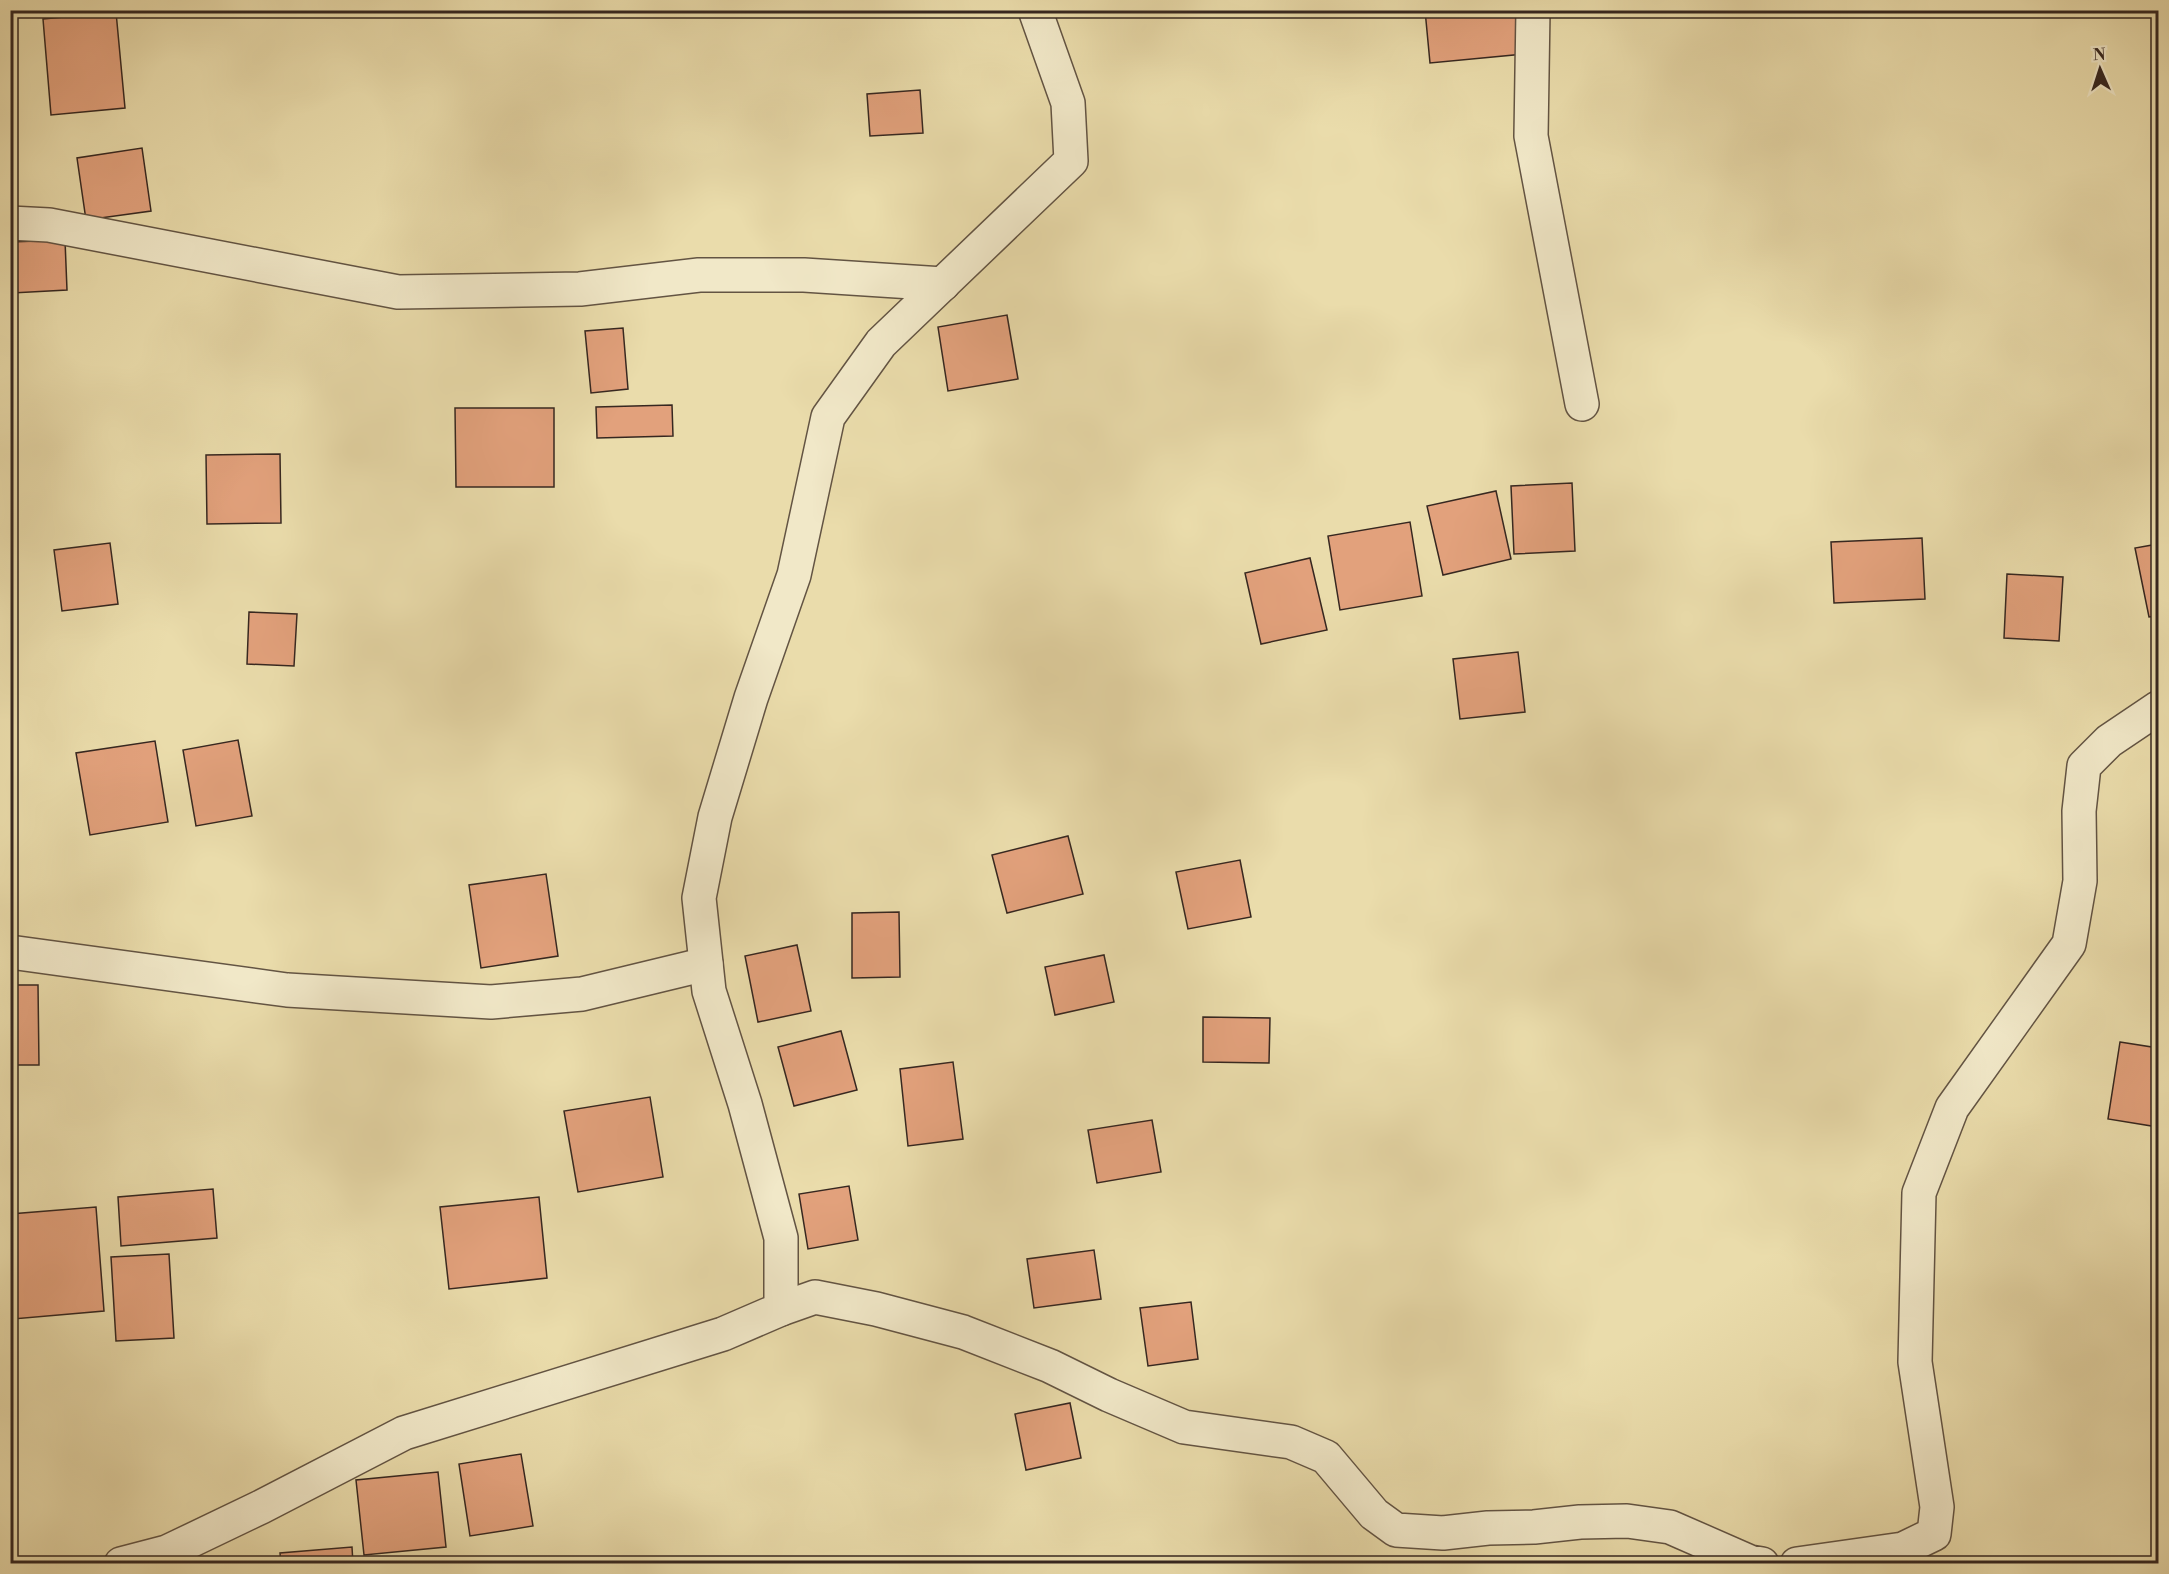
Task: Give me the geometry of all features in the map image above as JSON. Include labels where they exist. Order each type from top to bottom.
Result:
[{"type":"street","points":[[781,1309],[781,1238],[745,1104],[709,991],[699,898],[715,817],[751,698],[794,575],[828,417],[881,343],[1071,161],[1068,103],[1035,10]]},
{"type":"street","points":[[1533,10],[1531,136],[1582,404]]},
{"type":"street","points":[[10,223],[59,227],[398,292],[580,289],[699,275],[804,275],[943,284]]},
{"type":"street","points":[[1797,1563],[1903,1549],[1934,1534],[1936,1507],[1915,1362],[1919,1193],[1952,1108],[2069,944],[2080,881],[2079,811],[2084,766],[2109,741],[2158,708]]},
{"type":"street","points":[[10,952],[287,990],[491,1002],[582,994],[706,964]]},
{"type":"street","points":[[121,1563],[167,1552],[261,1507],[404,1433],[723,1334],[815,1297],[876,1309],[963,1332],[1050,1366],[1109,1395],[1184,1427],[1292,1442],[1326,1457],[1374,1514],[1396,1530],[1443,1533],[1488,1528],[1627,1521],[1670,1527],[1750,1562],[1762,1563]]},
{"type":"building","points":[[1425,10],[1519,10],[1524,54],[1430,63]]},
{"type":"building","points":[[116,12],[125,108],[51,115],[43,19]]},
{"type":"building","points":[[920,90],[923,133],[870,136],[867,94]]},
{"type":"building","points":[[142,148],[151,211],[86,220],[77,158]]},
{"type":"building","points":[[65,240],[67,290],[12,293],[10,242]]},
{"type":"building","points":[[1007,315],[1018,379],[948,391],[938,327]]},
{"type":"building","points":[[623,328],[628,389],[591,393],[585,331]]},
{"type":"building","points":[[672,405],[673,436],[597,438],[596,407]]},
{"type":"building","points":[[455,408],[554,408],[554,487],[456,487]]},
{"type":"building","points":[[280,454],[281,523],[207,524],[206,455]]},
{"type":"building","points":[[1572,483],[1575,551],[1514,554],[1511,486]]},
{"type":"building","points":[[1496,491],[1511,559],[1443,575],[1427,506]]},
{"type":"building","points":[[1410,522],[1422,596],[1340,610],[1328,536]]},
{"type":"building","points":[[1922,538],[1925,599],[1834,603],[1831,542]]},
{"type":"building","points":[[110,543],[118,604],[62,611],[54,550]]},
{"type":"building","points":[[2158,544],[2158,616],[2149,617],[2135,548]]},
{"type":"building","points":[[1310,558],[1327,630],[1261,644],[1245,573]]},
{"type":"building","points":[[2007,574],[2063,577],[2059,641],[2004,638]]},
{"type":"building","points":[[249,612],[297,614],[294,666],[247,664]]},
{"type":"building","points":[[1518,652],[1525,712],[1460,719],[1453,659]]},
{"type":"building","points":[[238,740],[252,816],[196,826],[183,750]]},
{"type":"building","points":[[155,741],[168,822],[90,835],[76,753]]},
{"type":"building","points":[[1068,836],[1083,894],[1007,913],[992,855]]},
{"type":"building","points":[[1240,860],[1251,917],[1188,929],[1176,872]]},
{"type":"building","points":[[546,874],[558,956],[481,968],[469,885]]},
{"type":"building","points":[[899,912],[900,977],[852,978],[852,913]]},
{"type":"building","points":[[797,945],[811,1011],[758,1022],[745,956]]},
{"type":"building","points":[[1104,955],[1114,1002],[1055,1015],[1045,967]]},
{"type":"building","points":[[10,985],[38,985],[39,1065],[10,1065]]},
{"type":"building","points":[[1203,1017],[1270,1018],[1269,1063],[1203,1062]]},
{"type":"building","points":[[841,1031],[857,1090],[794,1106],[778,1047]]},
{"type":"building","points":[[2120,1042],[2158,1048],[2158,1127],[2108,1119]]},
{"type":"building","points":[[953,1062],[963,1139],[908,1146],[900,1069]]},
{"type":"building","points":[[650,1097],[663,1177],[578,1192],[564,1111]]},
{"type":"building","points":[[1152,1120],[1161,1172],[1097,1183],[1088,1130]]},
{"type":"building","points":[[849,1186],[858,1240],[808,1249],[799,1194]]},
{"type":"building","points":[[213,1189],[217,1238],[121,1246],[118,1197]]},
{"type":"building","points":[[539,1197],[547,1278],[449,1289],[440,1207]]},
{"type":"building","points":[[96,1207],[104,1311],[13,1319],[10,1283],[10,1214]]},
{"type":"building","points":[[1094,1250],[1101,1299],[1034,1308],[1027,1259]]},
{"type":"building","points":[[169,1254],[174,1338],[116,1341],[111,1257]]},
{"type":"building","points":[[1191,1302],[1198,1359],[1148,1366],[1140,1308]]},
{"type":"building","points":[[1070,1403],[1081,1458],[1026,1470],[1015,1414]]},
{"type":"building","points":[[521,1454],[533,1526],[470,1536],[459,1464]]},
{"type":"building","points":[[438,1472],[446,1547],[364,1555],[356,1480]]},
{"type":"building","points":[[352,1547],[353,1564],[281,1564],[280,1553]]}]
